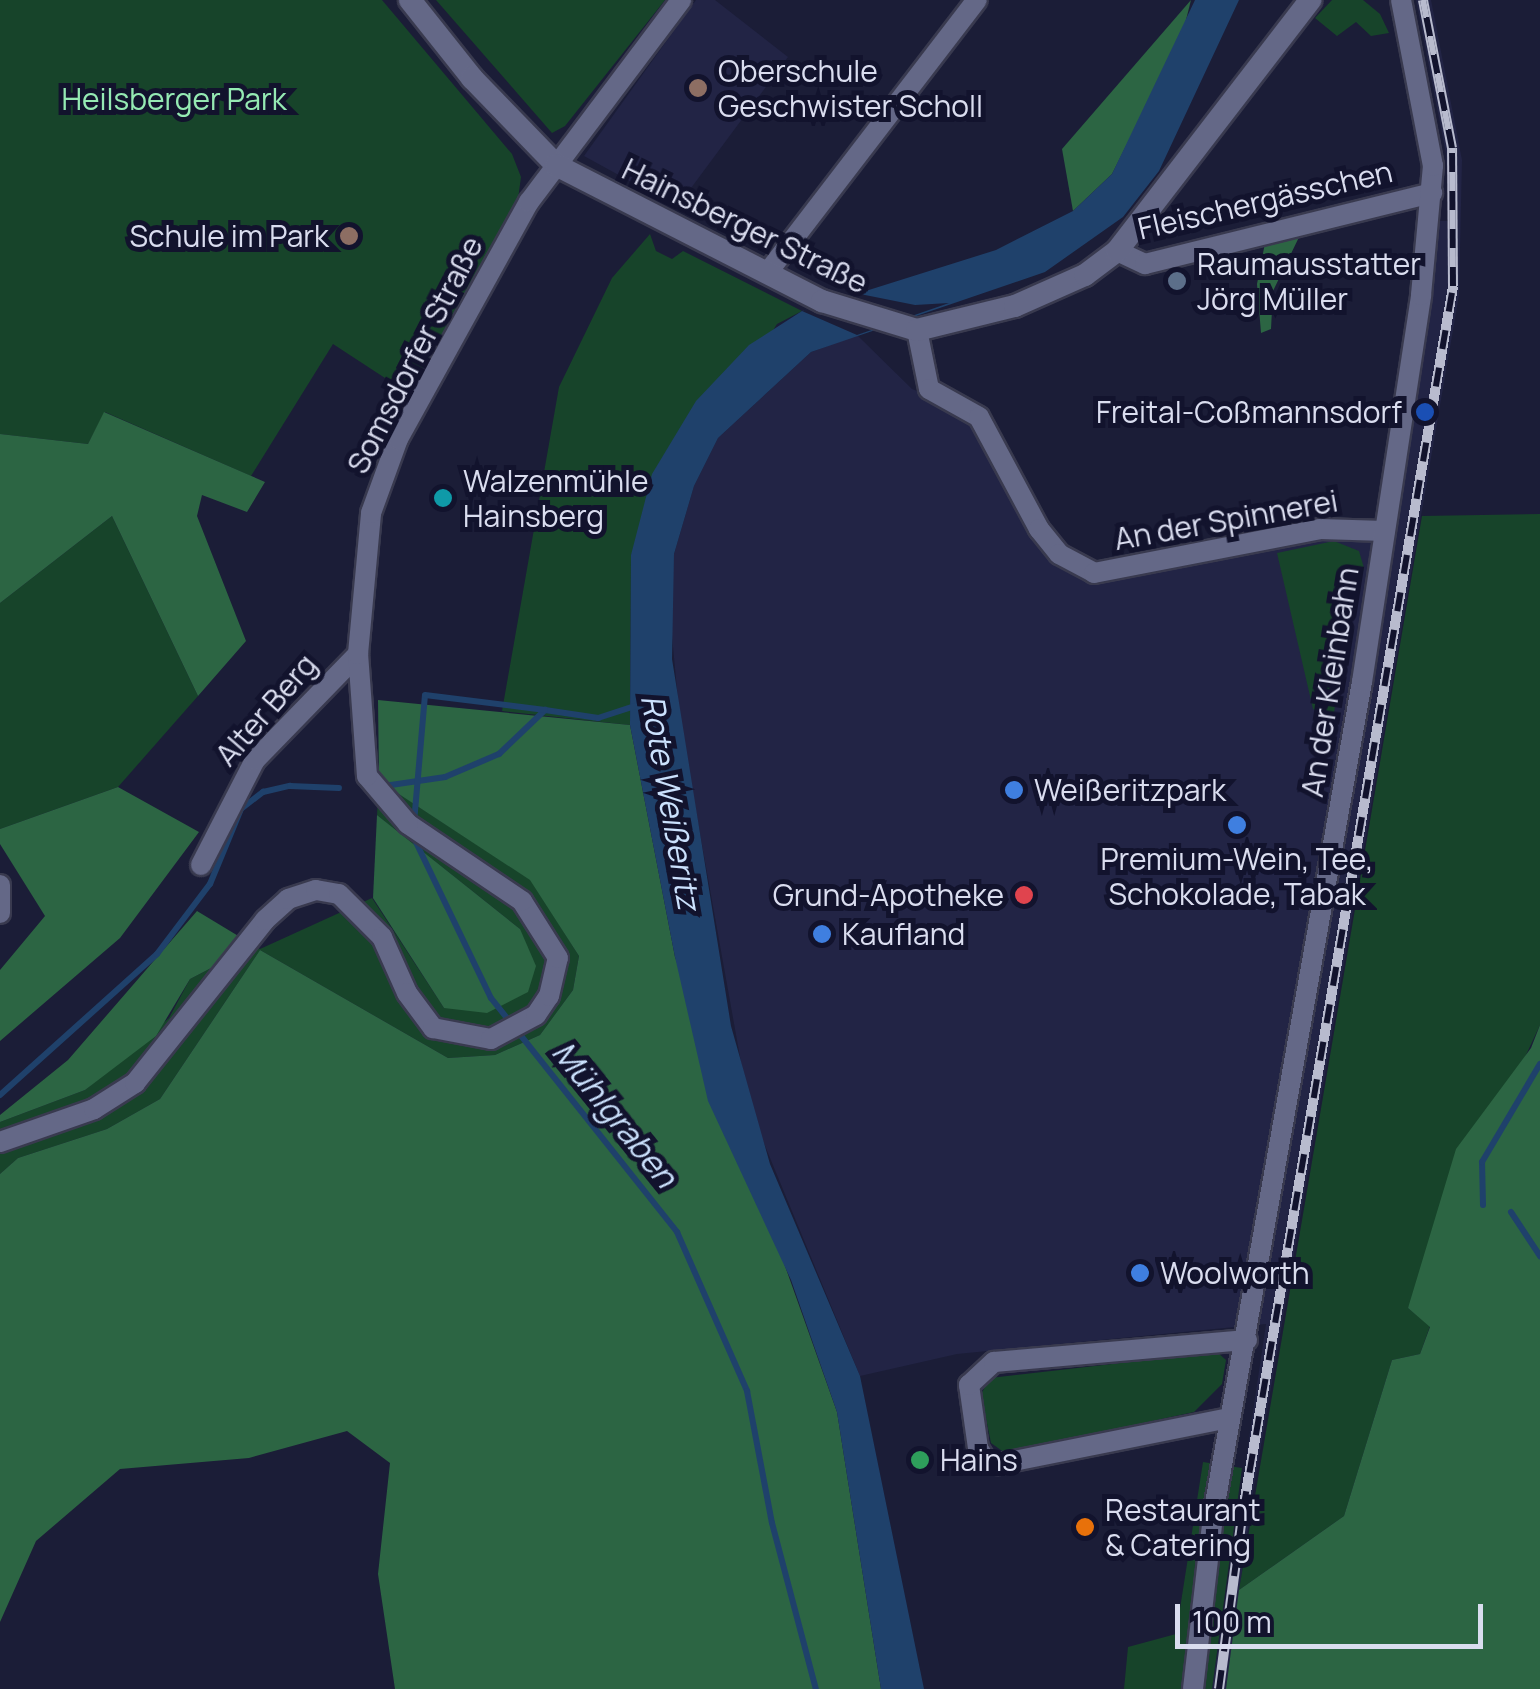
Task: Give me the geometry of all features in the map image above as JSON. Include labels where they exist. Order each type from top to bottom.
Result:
[{"type":"street","points":[[410,0],[472,78],[556,165]]},
{"type":"street","name":"Somsdorfer Straße","points":[[0,1142],[94,1110],[134,1082],[265,920],[288,900],[316,890],[339,894],[382,937],[407,993],[433,1028],[477,1040],[505,1034],[536,1016],[549,996],[558,958],[545,928],[522,901],[408,824],[367,776],[358,654],[371,513],[387,465],[512,234],[556,165],[682,0]]},
{"type":"street","points":[[768,272],[976,0]]},
{"type":"street","name":"Hainsberger Straße","points":[[556,165],[822,301],[889,325],[917,330],[1015,306],[1084,275],[1116,251],[1310,0]]},
{"type":"street","name":"An der Kleinbahn","points":[[1384,0],[1408,31]]},
{"type":"street","name":"An der Kleinbahn","points":[[1193,1689],[1230,1418],[1247,1340],[1385,531],[1432,193],[1426,116],[1401,0]]},
{"type":"street","name":"Fleischergässchen","points":[[1116,251],[1145,264],[1432,193]]},
{"type":"street","name":"An der Spinnerei","points":[[917,330],[929,389],[979,417],[1039,529],[1059,554],[1094,572],[1320,529],[1385,531]]},
{"type":"street","name":"Alter Berg","points":[[201,865],[255,760],[358,654]]},
{"type":"street","points":[[0,885],[0,914]]},
{"type":"street","points":[[1230,1418],[998,1464],[986,1460],[978,1448],[969,1385],[994,1362],[1247,1340]]},
{"type":"shaded area","name":"Oberschule Geschwister Scholl","points":[[696,0],[715,0],[788,57],[677,207],[584,156]]},
{"type":"shaded area","points":[[1416,0],[1431,0],[1462,160],[1459,295],[1253,1492],[1226,1689],[1212,1689],[1266,1324],[957,1354],[860,1376],[749,1107],[680,722],[670,614],[674,554],[694,486],[718,438],[811,352],[857,335],[912,389],[984,417],[1076,577],[1397,524],[1439,221],[1450,221],[1446,154]]},
{"type":"green space","name":"Heilsberger Park","points":[[0,0],[382,0],[512,154],[521,177],[518,199],[411,395],[333,344],[251,476],[105,412],[88,444],[0,434]]},
{"type":"green space","points":[[436,0],[665,0],[565,126],[552,133]]},
{"type":"green space","points":[[1191,0],[1183,32],[1112,174],[1073,211],[1062,149]]},
{"type":"green space","points":[[1332,0],[1363,0],[1380,14],[1389,33],[1371,36],[1356,22],[1337,36],[1315,18]]},
{"type":"green space","points":[[1301,233],[1273,291],[1271,329],[1261,333],[1257,284],[1265,243]]},
{"type":"green space","points":[[650,234],[656,251],[672,259],[683,251],[802,311],[777,324],[631,555],[630,725],[502,711],[559,387],[612,278]]},
{"type":"green space","points":[[104,412],[265,482],[247,512],[202,495],[197,516],[246,641],[198,696],[112,516],[0,603],[0,434],[88,444]]},
{"type":"green space","points":[[1540,514],[1540,1025],[1408,1308],[1430,1326],[1420,1354],[1392,1360],[1344,1516],[1239,1590],[1422,516]]},
{"type":"green space","points":[[112,516],[198,696],[118,787],[0,829],[0,603]]},
{"type":"green space","points":[[1334,541],[1359,551],[1364,568],[1344,626],[1334,714],[1323,715],[1313,709],[1277,553]]},
{"type":"green space","points":[[378,700],[630,725],[675,957],[837,1412],[881,1689],[395,1689],[378,1574],[390,1463],[347,1431],[249,1458],[120,1469],[36,1541],[0,1622],[0,1174],[18,1158],[107,1129],[160,1099],[260,950],[448,1058],[495,1055],[540,1035],[573,990],[579,956],[530,880],[379,781]]},
{"type":"green space","points":[[379,781],[531,880],[579,956],[573,990],[540,1035],[495,1055],[448,1058],[260,950],[160,1099],[107,1129],[18,1158],[0,1174],[0,1122],[85,1090],[169,1018],[190,979],[213,967],[240,937],[260,949],[372,898],[444,1008],[520,929],[377,815]]},
{"type":"green space","points":[[118,787],[199,832],[120,938],[0,1041],[0,970],[45,916],[0,844],[0,829]]},
{"type":"green space","points":[[377,815],[520,929],[536,966],[528,992],[487,1013],[444,1008],[373,898]]},
{"type":"green space","points":[[197,911],[240,937],[213,967],[190,979],[156,1036],[85,1090],[0,1122],[0,1115],[68,1060]]},
{"type":"green space","points":[[1540,1025],[1540,1689],[1226,1689],[1239,1590],[1344,1516],[1392,1360],[1420,1354],[1430,1327],[1408,1308],[1456,1149],[1531,1048]]},
{"type":"green space","points":[[1217,1352],[1226,1360],[1222,1384],[1194,1412],[1005,1453],[991,1443],[981,1394],[990,1378]]},
{"type":"green space","points":[[1203,1462],[1242,1468],[1212,1689],[1124,1689],[1128,1647],[1176,1634]]},
{"type":"water","name":"Rote Weißeritz","points":[[1195,0],[1239,0],[1159,171],[1123,217],[1045,272],[811,352],[718,438],[694,486],[674,554],[672,659],[731,1026],[770,1164],[860,1376],[924,1689],[881,1689],[837,1412],[791,1280],[708,1101],[675,957],[630,725],[631,555],[652,474],[696,401],[749,345],[802,311],[996,250],[1073,211],[1112,174]]},
{"type":"pier","points":[[850,292],[915,305],[949,303],[857,335],[802,311]]},
{"type":"waterway","name":"Mühlgraben","points":[[414,823],[425,695],[545,710]]},
{"type":"waterway","name":"Rote Weißeritz","points":[[384,786],[445,777],[499,754],[545,710],[598,718],[636,706]]},
{"type":"waterway","points":[[0,1095],[157,954],[210,884],[241,809],[263,792],[290,786],[339,788]]},
{"type":"waterway","name":"Mühlgraben","points":[[413,836],[491,998],[677,1232],[747,1391],[772,1523],[816,1689]]},
{"type":"waterway","points":[[1483,1205],[1482,1162],[1540,1064]]},
{"type":"waterway","points":[[1511,1212],[1540,1256]]},
{"type":"railway","points":[[1219,1689],[1243,1510],[1453,286],[1452,148],[1423,0]]},
{"type":"place","name":"Oberschule Geschwister Scholl","points":[[698,88]]},
{"type":"place","name":"Schule im Park","points":[[349,236]]},
{"type":"place","name":"Raumausstatter Jörg Müller","points":[[1177,281]]},
{"type":"place","name":"Freital-Coßmannsdorf","points":[[1425,412]]},
{"type":"place","name":"Walzenmühle Hainsberg","points":[[443,498]]},
{"type":"place","name":"Weißeritzpark","points":[[1014,790]]},
{"type":"place","name":"Premium-Wein, Tee, Schokolade, Tabak","points":[[1237,825]]},
{"type":"place","name":"Grund-Apotheke","points":[[1024,895]]},
{"type":"place","name":"Kaufland","points":[[822,934]]},
{"type":"place","name":"Woolworth","points":[[1140,1273]]},
{"type":"place","name":"Hains","points":[[920,1460]]},
{"type":"place","name":"Restaurant & Catering","points":[[1085,1527]]}]
